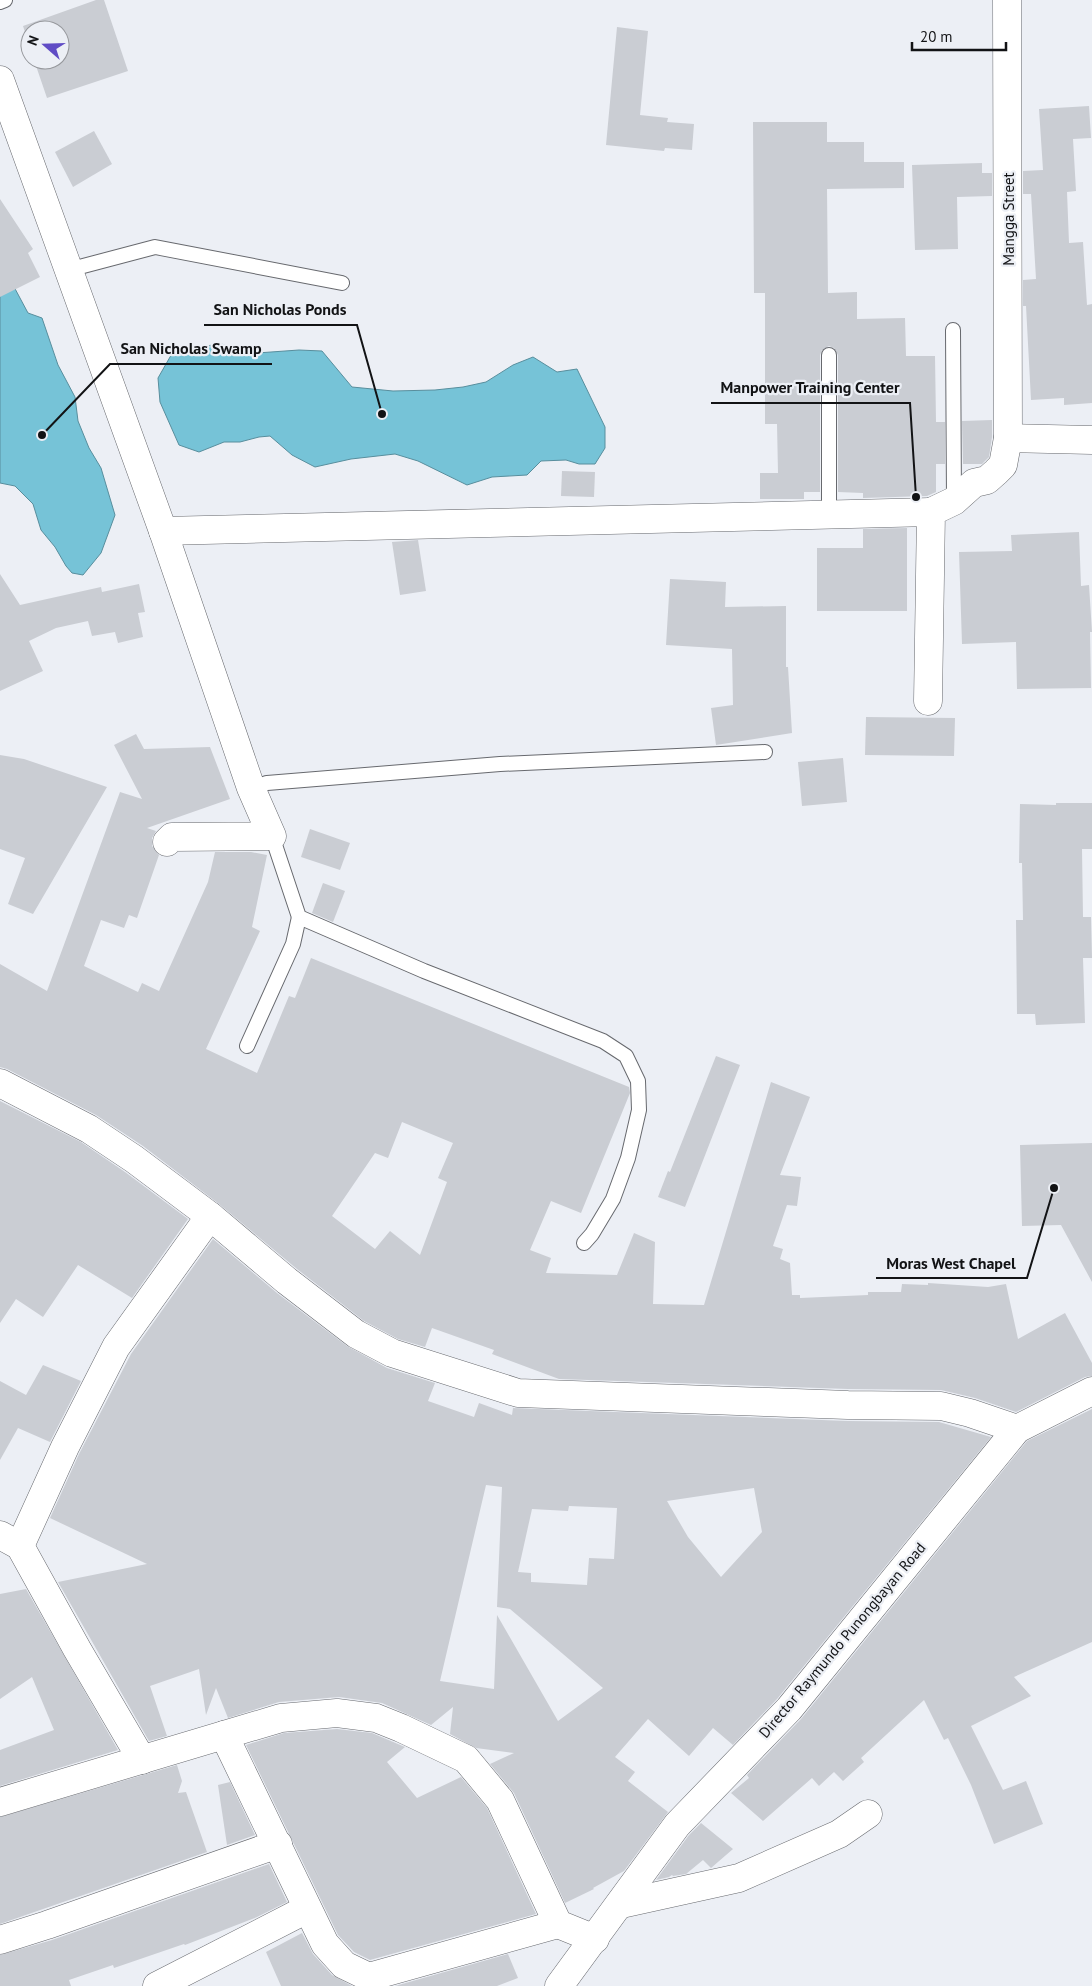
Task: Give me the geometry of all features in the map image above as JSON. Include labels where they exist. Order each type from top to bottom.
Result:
[{"type":"street","name":"Mangga Street","points":[[942,506],[974,483],[987,480],[1003,465],[1008,438],[1007,0]]},
{"type":"street","points":[[0,80],[163,531],[251,788],[272,836],[172,837],[167,842]]},
{"type":"street","points":[[1008,438],[1092,440]]},
{"type":"street","points":[[163,531],[829,515],[942,506],[928,702]]},
{"type":"street","points":[[0,1083],[89,1129],[134,1159],[210,1216],[287,1281],[356,1334],[392,1353],[518,1393],[848,1405],[941,1406],[970,1413],[1017,1430]]},
{"type":"street","points":[[142,1760],[10,1540],[65,1447],[116,1347],[210,1216]]},
{"type":"street","name":"Director Raymundo Punongbayan Road","points":[[560,1986],[677,1825],[789,1709],[1017,1430],[1092,1391]]},
{"type":"street","points":[[0,1802],[281,1718],[337,1713],[380,1719],[466,1759],[500,1800],[558,1924]]},
{"type":"street","points":[[224,1735],[325,1944],[344,1965],[369,1977],[558,1924],[595,1939]]},
{"type":"street","points":[[621,1904],[739,1878],[839,1834],[868,1814]]},
{"type":"street","points":[[0,1940],[278,1844]]},
{"type":"street","points":[[157,1986],[308,1909]]},
{"type":"lane","points":[[0,2],[5,0]]},
{"type":"lane","points":[[68,270],[155,247],[342,283]]},
{"type":"lane","points":[[942,506],[953,330]]},
{"type":"lane","points":[[829,355],[829,515]]},
{"type":"lane","points":[[251,788],[267,783],[500,764],[764,752]]},
{"type":"lane","points":[[247,1046],[292,944],[299,917],[272,836]]},
{"type":"lane","points":[[299,917],[424,971],[603,1042],[626,1056],[638,1081],[639,1110],[628,1158],[613,1199],[592,1234],[584,1243]]},
{"type":"water","points":[[0,268],[5,270],[28,313],[42,318],[58,365],[75,397],[78,421],[89,448],[101,468],[115,515],[101,553],[83,575],[72,573],[66,566],[55,547],[41,530],[33,504],[15,486],[0,483]]},
{"type":"water","points":[[221,344],[257,353],[299,350],[322,351],[352,387],[393,391],[435,390],[486,382],[513,365],[533,357],[557,372],[577,369],[605,427],[605,448],[595,464],[579,464],[566,460],[541,461],[527,475],[492,477],[467,485],[418,461],[395,454],[351,459],[315,467],[292,455],[270,436],[240,442],[224,442],[199,452],[179,445],[160,402],[158,378],[174,350]]},
{"type":"building","points":[[96,0],[104,0],[128,71],[47,98],[37,70],[70,70],[70,20],[40,20]]},
{"type":"building","points":[[617,27],[648,31],[640,115],[668,118],[667,122],[694,124],[692,150],[665,148],[664,151],[606,145]]},
{"type":"building","points":[[1089,106],[1091,138],[1073,139],[1076,191],[1067,192],[1069,243],[1083,242],[1087,305],[1092,304],[1092,403],[1064,405],[1064,398],[1031,400],[1026,306],[1023,306],[1023,280],[1036,279],[1031,194],[1023,194],[1023,171],[1043,170],[1039,109]]},
{"type":"building","points":[[753,122],[827,122],[827,142],[864,142],[864,162],[904,162],[904,188],[827,189],[828,293],[857,292],[857,319],[905,318],[906,356],[935,356],[936,422],[945,422],[945,464],[936,464],[936,492],[927,496],[863,498],[863,493],[838,492],[838,355],[834,348],[829,346],[822,350],[820,355],[820,492],[804,492],[804,499],[760,499],[760,473],[778,473],[777,424],[765,424],[765,293],[754,293]]},
{"type":"building","points":[[94,131],[112,164],[73,187],[55,152]]},
{"type":"building","points":[[982,163],[982,173],[992,173],[992,196],[957,197],[958,249],[915,250],[912,165]]},
{"type":"building","points":[[0,199],[33,249],[28,253],[40,277],[0,297]]},
{"type":"building","points":[[992,420],[989,457],[982,464],[963,464],[962,421]]},
{"type":"building","points":[[562,471],[595,472],[594,497],[561,496]]},
{"type":"building","points":[[907,528],[907,611],[817,611],[817,548],[863,548],[863,529]]},
{"type":"building","points":[[1079,532],[1081,586],[1089,585],[1092,632],[1090,632],[1091,688],[1017,689],[1016,642],[962,644],[959,552],[1012,551],[1011,535]]},
{"type":"building","points":[[418,540],[426,591],[400,595],[392,542]]},
{"type":"building","points":[[0,574],[20,605],[101,587],[102,592],[139,584],[145,612],[138,613],[143,637],[118,643],[115,632],[92,636],[88,621],[56,628],[29,641],[43,671],[0,691]]},
{"type":"building","points":[[670,579],[726,582],[725,607],[786,606],[786,667],[788,667],[792,733],[716,745],[711,708],[733,705],[732,649],[666,645]]},
{"type":"building","points":[[866,717],[955,718],[954,756],[865,755]]},
{"type":"building","points":[[136,734],[144,749],[210,747],[230,799],[147,828],[156,831],[152,838],[152,846],[159,855],[137,918],[129,915],[124,928],[101,920],[84,966],[138,992],[142,983],[159,991],[208,882],[215,852],[251,852],[267,855],[252,927],[260,931],[206,1049],[257,1073],[289,996],[295,998],[311,958],[629,1087],[630,1093],[581,1213],[551,1201],[530,1250],[551,1258],[546,1273],[617,1275],[634,1233],[655,1242],[653,1304],[704,1305],[771,1082],[810,1097],[780,1175],[801,1177],[797,1206],[787,1205],[773,1246],[783,1249],[780,1259],[790,1263],[792,1295],[800,1295],[800,1298],[868,1295],[868,1292],[901,1292],[902,1284],[928,1285],[928,1283],[988,1287],[1006,1284],[1018,1339],[1065,1313],[1092,1363],[1092,1376],[1085,1377],[1016,1412],[975,1398],[941,1390],[848,1389],[559,1379],[492,1354],[494,1350],[432,1328],[425,1347],[398,1339],[364,1321],[297,1269],[219,1204],[143,1146],[96,1115],[0,1067],[0,964],[47,991],[120,792],[142,799],[114,745]],"holes":[[[402,1122],[453,1143],[438,1178],[447,1182],[420,1255],[390,1231],[375,1249],[332,1216],[375,1153],[388,1158]]]},
{"type":"building","points":[[0,755],[24,759],[107,787],[33,914],[8,904],[25,858],[0,849]]},
{"type":"building","points":[[843,758],[847,802],[802,806],[798,762]]},
{"type":"building","points":[[1056,803],[1092,803],[1092,849],[1082,849],[1083,917],[1091,917],[1092,958],[1083,958],[1085,1023],[1036,1025],[1035,1014],[1017,1014],[1016,920],[1023,920],[1022,863],[1019,863],[1020,804],[1056,805]]},
{"type":"building","points":[[310,829],[350,843],[340,870],[301,857]]},
{"type":"building","points":[[323,883],[345,891],[333,922],[312,913]]},
{"type":"building","points":[[716,1056],[740,1065],[685,1207],[658,1197],[668,1171],[670,1172]]},
{"type":"building","points":[[0,1101],[81,1142],[188,1219],[132,1298],[78,1265],[43,1317],[16,1299],[0,1323]]},
{"type":"building","points":[[1092,1143],[1092,1282],[1061,1225],[1022,1226],[1020,1145]]},
{"type":"building","points":[[213,1239],[277,1293],[347,1346],[387,1368],[435,1383],[428,1401],[474,1417],[479,1403],[512,1415],[513,1408],[848,1421],[939,1422],[991,1437],[777,1699],[733,1745],[713,1728],[689,1756],[648,1719],[615,1757],[635,1772],[628,1781],[668,1812],[624,1871],[594,1889],[565,1903],[514,1793],[490,1764],[514,1753],[476,1748],[450,1734],[453,1707],[431,1725],[382,1703],[339,1697],[279,1702],[228,1718],[216,1688],[206,1715],[199,1669],[150,1686],[167,1736],[149,1741],[58,1582],[147,1564],[50,1518],[79,1454],[131,1354]],"holes":[[[486,1485],[502,1487],[497,1607],[510,1609],[603,1688],[558,1721],[497,1615],[494,1689],[440,1681]],[[754,1488],[762,1532],[721,1577],[688,1537],[667,1501]],[[569,1506],[617,1508],[614,1559],[589,1558],[587,1585],[531,1582],[531,1573],[518,1572],[532,1509],[568,1511]]]},
{"type":"building","points":[[43,1365],[81,1381],[50,1442],[18,1428],[0,1460],[0,1381],[26,1395]]},
{"type":"building","points":[[1092,1409],[1092,1642],[1014,1677],[1031,1696],[971,1726],[1003,1790],[1026,1781],[1043,1824],[994,1844],[971,1785],[948,1738],[944,1740],[924,1700],[861,1758],[864,1762],[843,1781],[834,1772],[819,1786],[812,1778],[763,1821],[731,1793],[749,1778],[747,1775],[801,1719],[1027,1441]]},
{"type":"building","points":[[26,1589],[118,1750],[0,1786],[0,1750],[54,1730],[32,1677],[0,1699],[0,1594]]},
{"type":"building","points":[[337,1729],[372,1733],[405,1747],[387,1762],[417,1798],[461,1777],[487,1808],[536,1914],[370,1960],[354,1952],[338,1935],[246,1745],[284,1733]]},
{"type":"building","points":[[177,1765],[182,1781],[178,1793],[186,1792],[207,1852],[0,1924],[0,1817]]},
{"type":"building","points":[[230,1782],[255,1835],[227,1845],[218,1785]]},
{"type":"building","points":[[701,1823],[733,1849],[711,1868],[703,1860],[686,1874],[672,1875],[656,1880],[689,1835]]},
{"type":"building","points":[[269,1864],[287,1902],[257,1917],[185,1945],[114,1968],[113,1965],[69,1980],[71,1986],[0,1986],[0,1955],[52,1940]]},
{"type":"building","points":[[302,1933],[313,1954],[332,1975],[352,1986],[281,1986],[266,1952]]},
{"type":"building","points":[[508,1954],[518,1978],[497,1986],[395,1986]]},
{"type":"place","name":"San Nicholas Ponds","points":[[382,414]]},
{"type":"place","name":"San Nicholas Swamp","points":[[42,435]]},
{"type":"place","name":"Manpower Training Center","points":[[916,497]]},
{"type":"place","name":"Moras West Chapel","points":[[1054,1188]]}]
